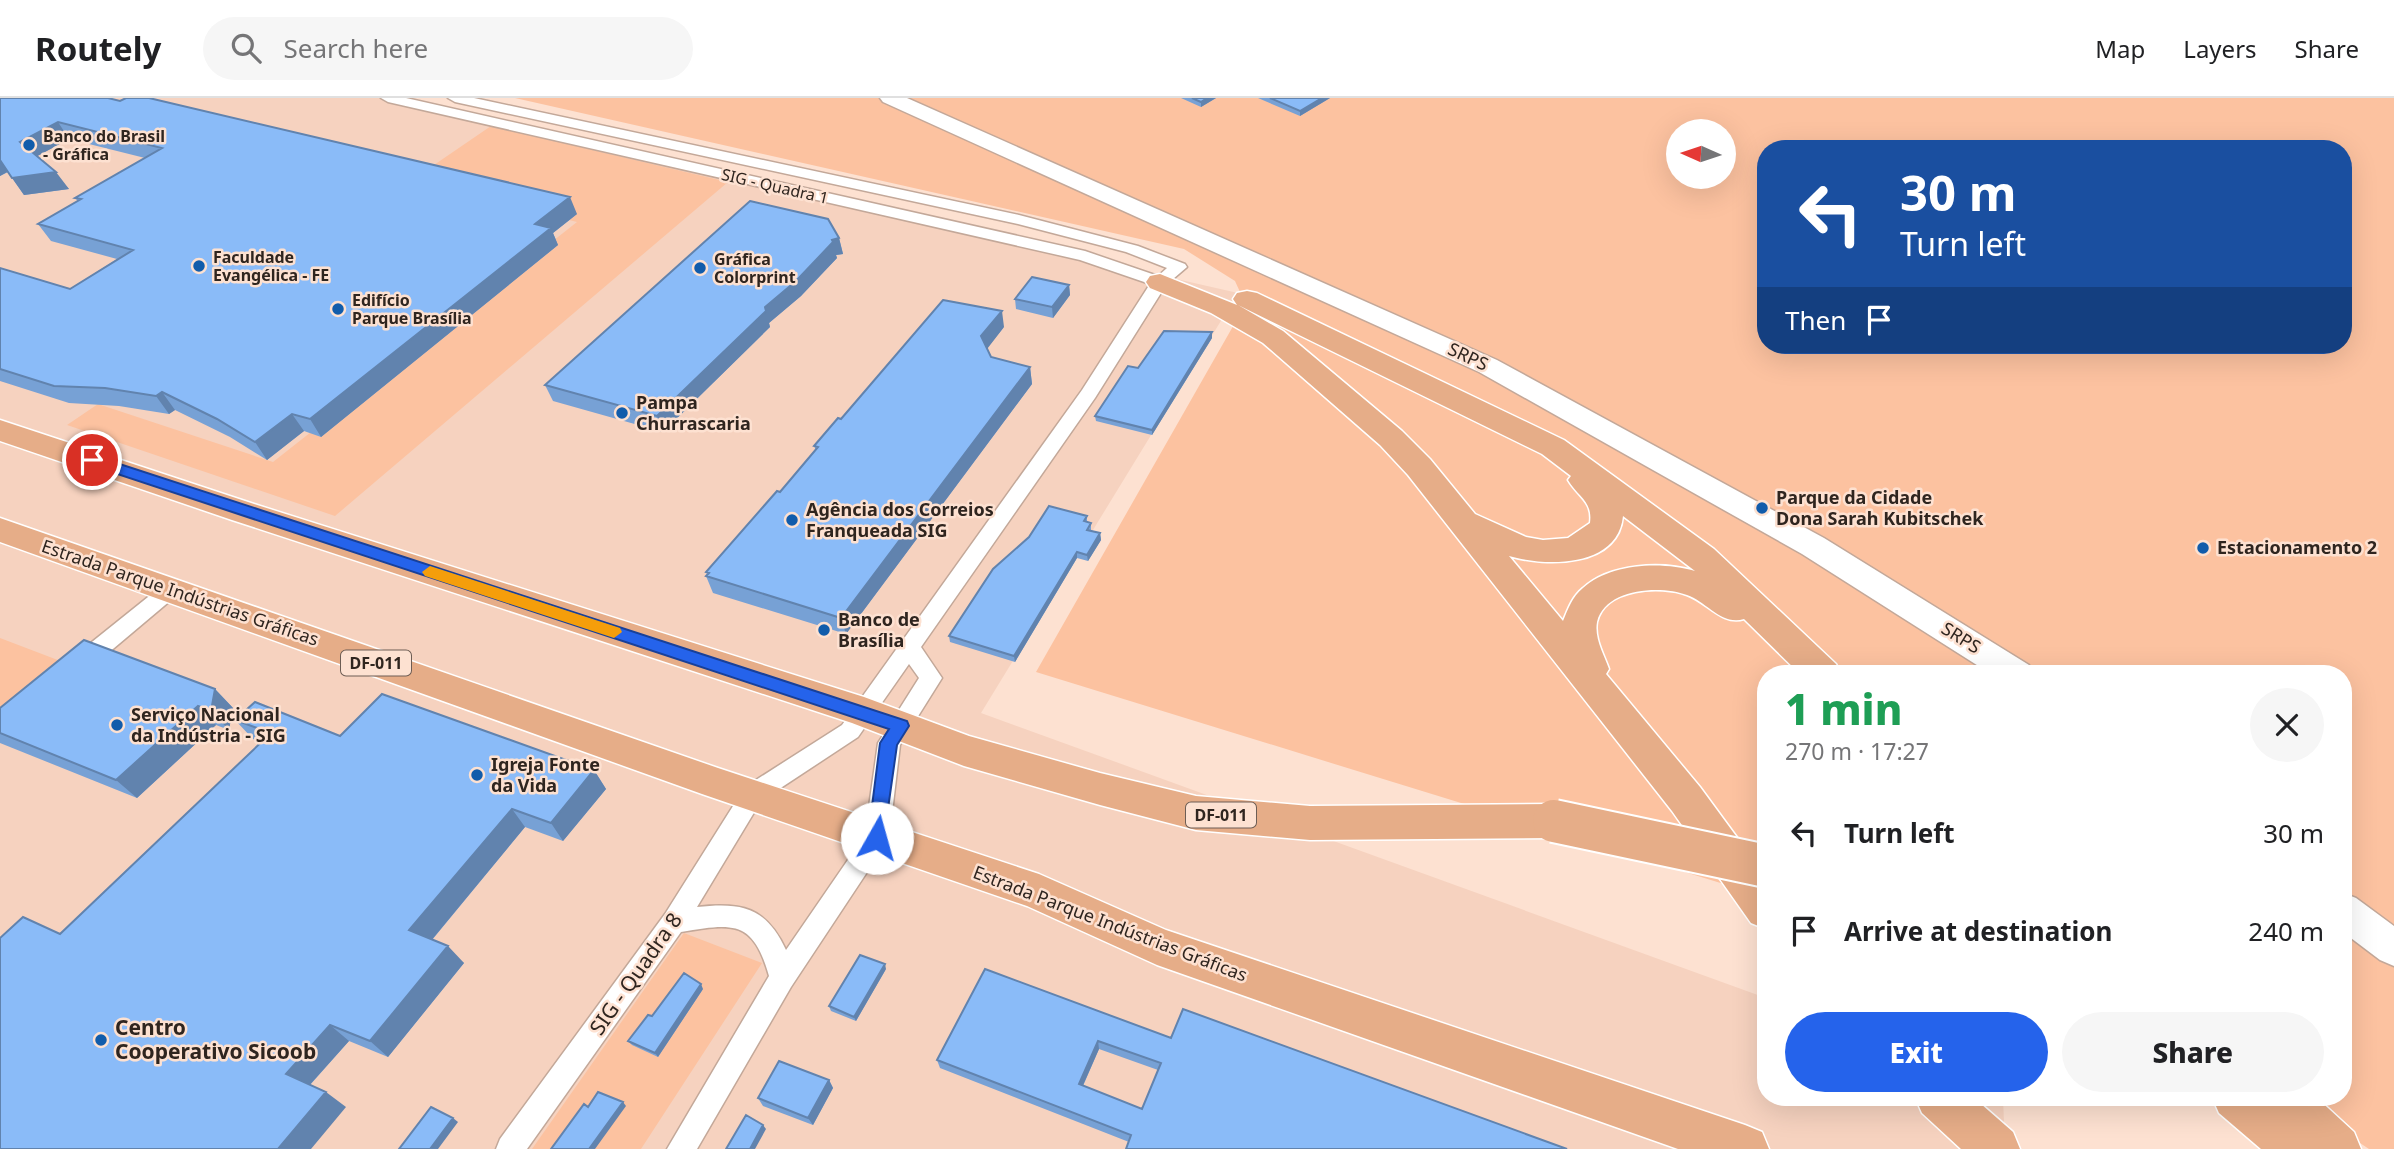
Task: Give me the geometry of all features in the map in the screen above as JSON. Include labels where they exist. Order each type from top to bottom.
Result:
[{"type":"main road","name":"SRPS","points":[[890,98],[1488,366],[1813,546],[2003,665]]},
{"type":"main road","points":[[1169,275],[1553,447],[1702,558],[1811,665]]},
{"type":"main road","points":[[1169,275],[1273,337],[1391,438],[1462,519],[1598,687],[1686,799],[1757,898]]},
{"type":"main road","name":"DF-011","points":[[0,430],[857,722],[901,726],[976,753],[1100,789],[1196,813],[1310,823],[1554,821],[1757,864]]},
{"type":"main road","points":[[1462,519],[1497,539],[1519,547],[1544,552],[1566,552],[1587,545],[1599,534],[1607,519],[1603,500],[1553,447]]},
{"type":"main road","name":"Estrada Parque Indústrias Gráficas","points":[[0,530],[877,838],[1039,892],[1157,946],[1745,1149]]},
{"type":"main road","points":[[1598,687],[1579,632],[1580,621],[1587,605],[1599,593],[1623,583],[1645,579],[1691,583],[1719,596],[1808,665]]},
{"type":"main road","points":[[2352,917],[2394,948]]},
{"type":"main road","points":[[1948,1106],[1996,1149]]},
{"type":"main road","points":[[2246,1106],[2297,1149]]},
{"type":"main road","points":[[2292,1106],[2337,1149]]},
{"type":"street","name":"SIG - Quadra 1","points":[[388,98],[1169,275]]},
{"type":"street","name":"SIG - Quadra 1","points":[[455,98],[1019,220],[1132,249],[1169,275]]},
{"type":"street","points":[[753,794],[857,722],[1089,394],[1169,275]]},
{"type":"street","points":[[64,677],[170,590]]},
{"type":"street","points":[[681,1149],[782,978],[877,838],[889,743],[931,678],[909,647]]},
{"type":"street","name":"SIG - Quadra 8","points":[[510,1149],[674,922],[753,794]]},
{"type":"street","points":[[674,922],[723,915],[747,920],[765,931],[776,950],[782,978]]},
{"type":"shaded area","points":[[0,98],[381,98],[1238,293],[981,713],[1757,995],[1757,1106],[2003,1106],[2005,1149],[0,1149]]},
{"type":"shaded area","name":"Parque da Cidade Dona Sarah Kubitschek","points":[[515,98],[2394,98],[2394,1149],[2369,1149],[2319,1116],[2294,1106],[2352,1106],[2352,665],[1757,665],[1757,894],[1036,672],[1236,321],[1240,292],[1235,281],[1184,249]]},
{"type":"shaded area","points":[[491,126],[728,182],[335,516],[67,425],[98,404],[273,462],[577,222],[412,180]]},
{"type":"shaded area","points":[[0,638],[63,662],[0,728]]},
{"type":"shaded area","points":[[684,933],[762,963],[641,1149],[532,1149]]},
{"type":"building","points":[[0,98],[108,98],[120,101],[126,98],[149,98],[570,197],[535,224],[551,228],[310,419],[292,414],[255,442],[217,419],[162,392],[156,396],[105,388],[54,386],[0,369],[0,268],[70,289],[133,250],[38,224],[81,199],[75,198],[162,148],[58,122],[20,142],[56,172],[12,178],[0,160]]},
{"type":"building","points":[[1270,98],[1322,98],[1300,111]]},
{"type":"building","points":[[750,201],[828,219],[839,238],[832,240],[796,281],[765,307],[766,311],[657,416],[545,385]]},
{"type":"building","points":[[1032,277],[1069,285],[1052,307],[1015,299]]},
{"type":"building","points":[[943,300],[1002,311],[981,336],[991,357],[1030,367],[841,618],[706,576],[709,573],[706,572],[818,447],[814,446],[838,418],[841,419]]},
{"type":"building","points":[[1164,331],[1212,332],[1152,430],[1095,416],[1128,366],[1138,368]]},
{"type":"building","points":[[1049,506],[1087,516],[1084,521],[1091,523],[1087,530],[1100,533],[1087,555],[1077,552],[1014,656],[949,636],[993,569],[1029,537]]},
{"type":"building","name":"Serviço Nacional da Indústria - SIG","points":[[84,640],[215,689],[211,711],[198,706],[116,780],[0,733],[0,708]]},
{"type":"building","points":[[382,694],[594,770],[551,823],[512,809],[409,930],[448,946],[370,1041],[330,1025],[286,1074],[326,1092],[278,1149],[0,1149],[0,938],[23,917],[60,934],[271,733],[235,720],[255,702],[340,736]]},
{"type":"building","points":[[860,955],[885,964],[854,1017],[829,1006]]},
{"type":"building","points":[[985,969],[1171,1038],[1183,1009],[1567,1149],[1126,1149],[1131,1135],[937,1060]],"holes":[[[1098,1041],[1161,1063],[1142,1109],[1079,1084]]]},
{"type":"building","points":[[684,973],[701,984],[655,1053],[628,1041],[648,1015],[652,1016]]},
{"type":"building","points":[[779,1061],[829,1080],[808,1118],[758,1098]]},
{"type":"building","points":[[598,1092],[623,1102],[589,1149],[551,1149],[584,1104],[588,1107]]},
{"type":"building","points":[[431,1107],[453,1118],[430,1149],[399,1149]]},
{"type":"building","points":[[746,1115],[763,1125],[750,1149],[726,1149]]},
{"type":"slow traffic","points":[[430,572],[614,632]]},
{"type":"place","name":"Banco do Brasil - Gráfica","points":[[29,145]]},
{"type":"place","name":"Faculdade Evangélica - FE","points":[[199,266]]},
{"type":"place","name":"Gráfica Colorprint","points":[[700,268]]},
{"type":"place","name":"Edifício Parque Brasília","points":[[338,309]]},
{"type":"place","name":"Pampa Churrascaria","points":[[622,413]]},
{"type":"place","name":"Parque da Cidade Dona Sarah Kubitschek","points":[[1762,508]]},
{"type":"place","name":"Agência dos Correios Franqueada SIG","points":[[792,520]]},
{"type":"place","name":"Estacionamento 2","points":[[2203,548]]},
{"type":"place","name":"Banco de Brasília","points":[[824,630]]},
{"type":"place","name":"Serviço Nacional da Indústria - SIG","points":[[117,725]]},
{"type":"place","name":"Igreja Fonte da Vida","points":[[477,775]]},
{"type":"place","name":"Centro Cooperativo Sicoob","points":[[101,1040]]},
{"type":"route","points":[[92,460],[243,512],[901,726],[889,743],[877,838]]}]
